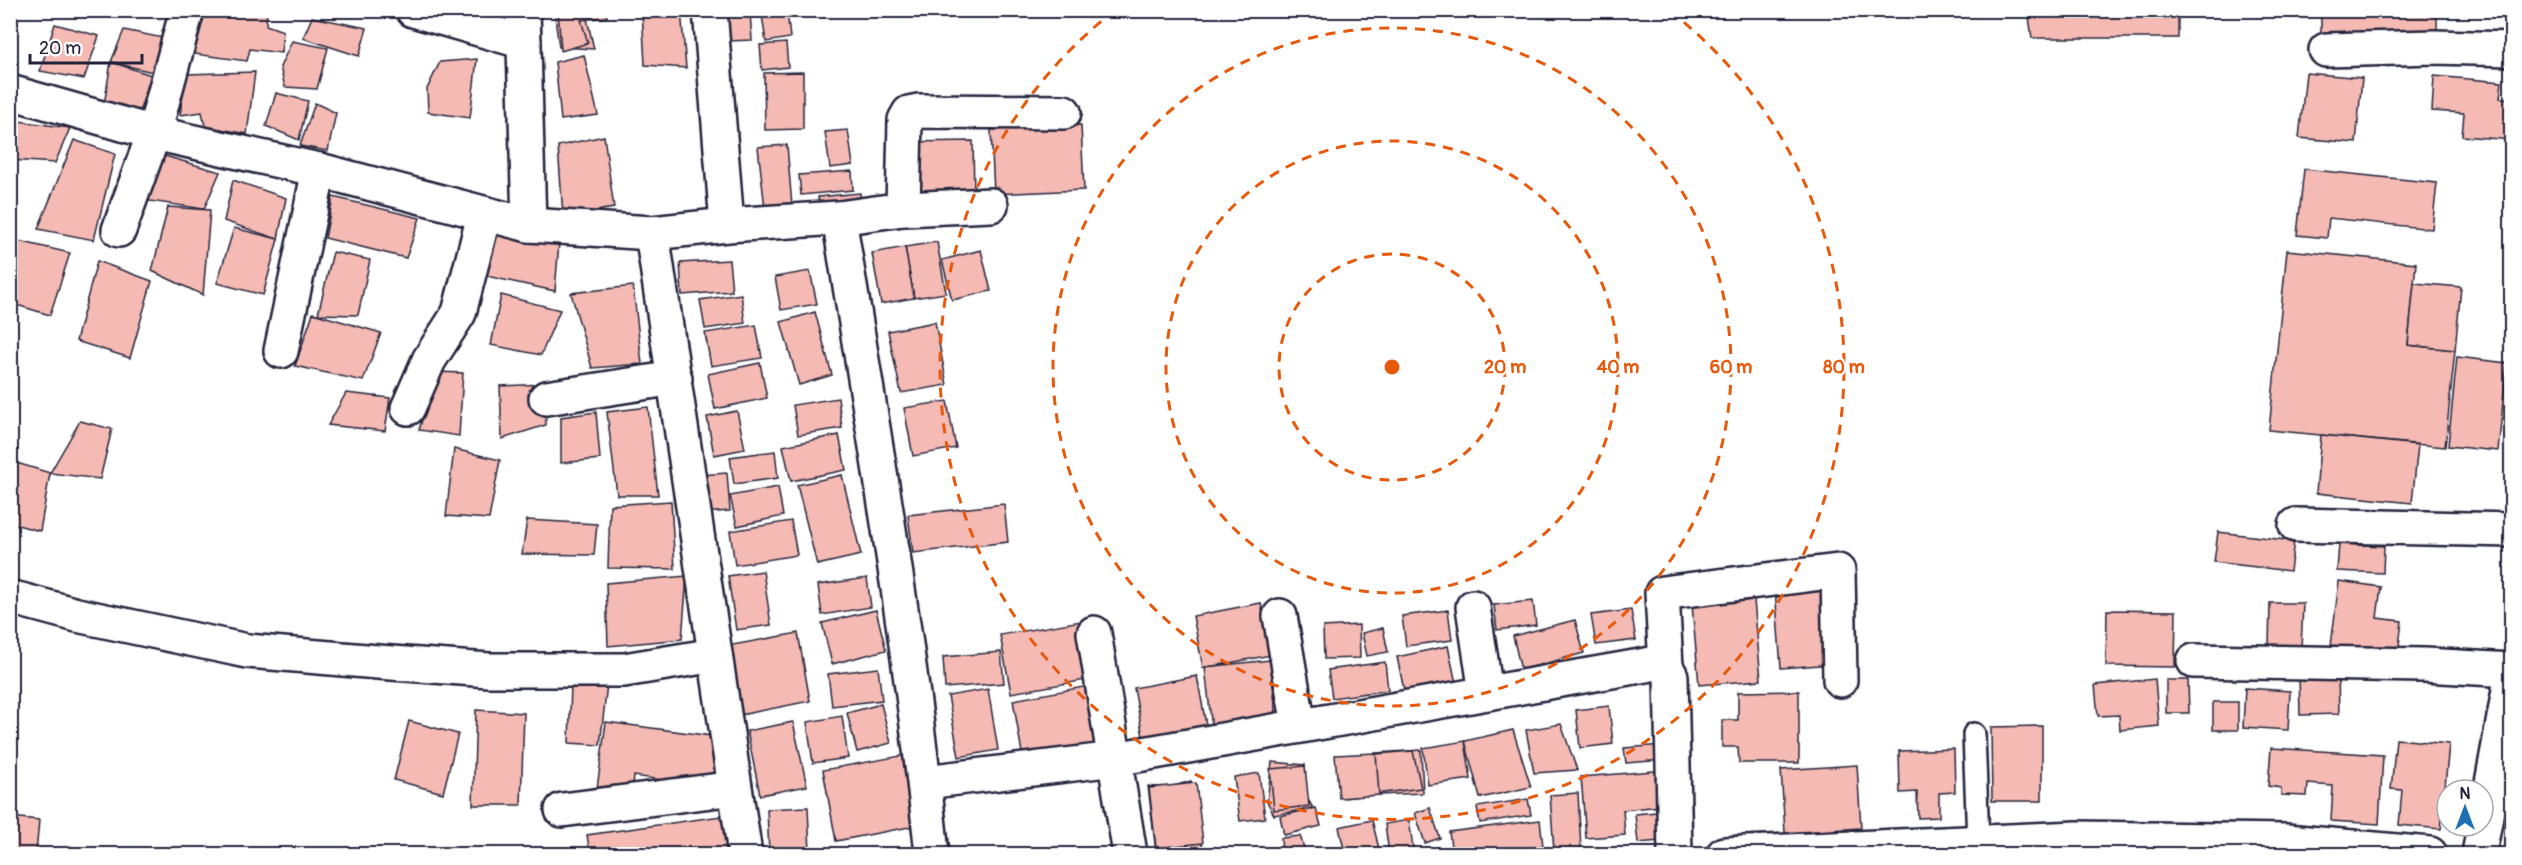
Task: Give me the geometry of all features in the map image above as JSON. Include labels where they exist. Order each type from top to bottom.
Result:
[{"type":"street","points":[[119,230],[154,133],[187,10]]},
{"type":"street","points":[[413,10],[523,26],[529,225]]},
{"type":"street","points":[[710,10],[727,225]]},
{"type":"street","points":[[2326,50],[2434,47],[2511,49]]},
{"type":"street","points":[[10,92],[154,133],[319,170],[529,225],[652,233],[727,225],[839,218],[903,209],[991,205]]},
{"type":"street","points":[[903,209],[905,120],[909,113],[919,111],[1064,112]]},
{"type":"street","points":[[281,351],[319,170]]},
{"type":"street","points":[[408,408],[429,360],[459,313],[484,215]]},
{"type":"street","points":[[839,218],[886,510],[925,782],[932,855]]},
{"type":"street","points":[[652,233],[745,855]]},
{"type":"street","points":[[546,398],[675,378]]},
{"type":"street","points":[[2296,525],[2511,530]]},
{"type":"street","points":[[1675,855],[1671,676],[1666,667],[1662,593],[1838,572],[1840,680]]},
{"type":"street","points":[[10,597],[77,615],[247,651],[378,662],[489,670],[624,670],[715,655]]},
{"type":"street","points":[[1473,607],[1486,693]]},
{"type":"street","points":[[1280,616],[1299,726]]},
{"type":"street","points":[[1094,633],[1130,855]]},
{"type":"street","points":[[2194,661],[2413,665],[2511,672],[2479,855]]},
{"type":"street","points":[[925,782],[1115,759],[1657,663],[1666,667]]},
{"type":"street","points":[[562,810],[735,788]]},
{"type":"street","points":[[1724,855],[2076,838],[2286,842],[2430,855]]},
{"type":"lane","points":[[1974,734],[1978,842]]},
{"type":"building","points":[[205,10],[267,10],[266,25],[283,31],[281,53],[250,49],[247,61],[187,53]]},
{"type":"building","points":[[554,10],[585,10],[594,49],[559,47]]},
{"type":"building","points":[[558,10],[606,10],[607,17],[581,20],[588,43],[561,51]]},
{"type":"building","points":[[642,10],[681,10],[686,68],[645,65]]},
{"type":"building","points":[[2028,10],[2178,10],[2178,38],[2032,38]]},
{"type":"building","points":[[2321,10],[2437,10],[2437,35],[2321,33]]},
{"type":"building","points":[[787,11],[790,38],[766,42],[762,15]]},
{"type":"building","points":[[750,12],[752,40],[728,41],[727,13]]},
{"type":"building","points":[[312,17],[367,28],[359,56],[303,38]]},
{"type":"building","points":[[55,24],[99,36],[84,79],[40,71]]},
{"type":"building","points":[[124,30],[163,38],[161,74],[111,62]]},
{"type":"building","points":[[292,41],[328,48],[317,89],[285,87],[280,67]]},
{"type":"building","points":[[786,43],[788,67],[762,70],[760,45]]},
{"type":"building","points":[[584,55],[598,115],[561,120],[555,62]]},
{"type":"building","points":[[477,59],[470,118],[428,112],[427,89],[440,62]]},
{"type":"building","points":[[111,62],[151,75],[137,119],[104,105]]},
{"type":"building","points":[[255,72],[247,134],[205,126],[202,112],[180,115],[186,74]]},
{"type":"building","points":[[803,72],[803,129],[765,130],[764,73]]},
{"type":"building","points":[[2306,73],[2362,78],[2356,143],[2299,138]]},
{"type":"building","points":[[2434,76],[2502,82],[2500,98],[2512,99],[2512,140],[2462,136],[2464,113],[2432,111]]},
{"type":"building","points":[[276,93],[308,101],[299,140],[266,126]]},
{"type":"building","points":[[315,103],[336,113],[328,151],[300,146]]},
{"type":"building","points":[[11,120],[70,128],[55,163],[10,160]]},
{"type":"building","points":[[1081,125],[1084,190],[994,194],[991,130]]},
{"type":"building","points":[[848,130],[853,165],[830,168],[825,132]]},
{"type":"building","points":[[604,136],[614,208],[563,216],[558,146]]},
{"type":"building","points":[[74,140],[115,154],[94,240],[38,229]]},
{"type":"building","points":[[973,141],[974,195],[908,196],[907,142]]},
{"type":"building","points":[[787,145],[792,206],[765,209],[758,147]]},
{"type":"building","points":[[158,154],[220,172],[204,209],[143,200]]},
{"type":"building","points":[[2304,169],[2437,183],[2432,229],[2329,218],[2327,238],[2297,235]]},
{"type":"building","points":[[852,171],[853,190],[801,195],[799,175]]},
{"type":"building","points":[[233,180],[286,198],[278,239],[224,221]]},
{"type":"building","points":[[860,193],[862,206],[820,210],[818,197]]},
{"type":"building","points":[[333,197],[420,218],[406,258],[325,238]]},
{"type":"building","points":[[168,207],[210,210],[203,295],[152,271]]},
{"type":"building","points":[[492,227],[559,242],[555,291],[482,275]]},
{"type":"building","points":[[234,228],[278,239],[263,295],[217,283]]},
{"type":"building","points":[[10,239],[70,253],[50,315],[10,303]]},
{"type":"building","points":[[937,242],[946,293],[914,298],[905,247]]},
{"type":"building","points":[[905,247],[914,298],[881,304],[872,253]]},
{"type":"building","points":[[981,250],[991,291],[952,300],[942,260]]},
{"type":"building","points":[[2287,250],[2416,263],[2408,345],[2455,350],[2445,447],[2269,430]]},
{"type":"building","points":[[333,252],[370,260],[358,315],[318,314]]},
{"type":"building","points":[[729,260],[732,291],[682,295],[680,263]]},
{"type":"building","points":[[97,261],[152,281],[130,358],[76,341]]},
{"type":"building","points":[[810,271],[817,304],[781,310],[775,277]]},
{"type":"building","points":[[2414,283],[2461,287],[2455,350],[2408,345]]},
{"type":"building","points":[[633,286],[642,364],[592,368],[571,293]]},
{"type":"building","points":[[741,294],[745,323],[705,329],[700,300]]},
{"type":"building","points":[[501,295],[560,310],[541,355],[491,345]]},
{"type":"building","points":[[815,312],[832,375],[799,385],[781,322]]},
{"type":"building","points":[[313,313],[381,333],[363,381],[295,366]]},
{"type":"building","points":[[935,322],[947,385],[901,393],[888,331]]},
{"type":"building","points":[[756,325],[762,358],[711,366],[705,333]]},
{"type":"building","points":[[2457,357],[2507,363],[2498,451],[2448,446]]},
{"type":"building","points":[[760,363],[767,398],[715,409],[708,374]]},
{"type":"building","points":[[436,372],[463,373],[459,436],[419,430]]},
{"type":"building","points":[[545,384],[546,425],[502,439],[500,386]]},
{"type":"building","points":[[346,393],[390,398],[385,431],[328,425]]},
{"type":"building","points":[[838,398],[842,428],[798,435],[793,405]]},
{"type":"building","points":[[947,401],[956,448],[913,456],[904,408]]},
{"type":"building","points":[[648,407],[658,495],[617,495],[607,412]]},
{"type":"building","points":[[737,411],[745,449],[714,455],[707,417]]},
{"type":"building","points":[[596,412],[600,459],[561,463],[561,417]]},
{"type":"building","points":[[80,421],[112,429],[100,479],[50,473]]},
{"type":"building","points":[[839,435],[846,470],[791,481],[783,446]]},
{"type":"building","points":[[2321,435],[2418,445],[2412,503],[2316,493]]},
{"type":"building","points":[[454,449],[500,460],[489,519],[446,516]]},
{"type":"building","points":[[775,451],[778,478],[734,484],[730,457]]},
{"type":"building","points":[[10,461],[50,473],[40,531],[10,523]]},
{"type":"building","points":[[727,473],[730,511],[703,513],[700,475]]},
{"type":"building","points":[[842,475],[861,555],[817,565],[797,485]]},
{"type":"building","points":[[778,487],[783,516],[737,526],[730,496]]},
{"type":"building","points":[[671,501],[675,569],[608,568],[610,505]]},
{"type":"building","points":[[1004,504],[1008,542],[913,553],[908,515]]},
{"type":"building","points":[[527,520],[597,524],[594,555],[522,554]]},
{"type":"building","points":[[791,521],[797,555],[735,565],[730,531]]},
{"type":"building","points":[[2218,532],[2294,541],[2290,571],[2214,562]]},
{"type":"building","points":[[2339,544],[2384,546],[2383,573],[2337,571]]},
{"type":"building","points":[[763,571],[771,625],[736,630],[728,576]]},
{"type":"building","points":[[1839,571],[1846,663],[1781,668],[1774,576]]},
{"type":"building","points":[[687,576],[682,639],[608,646],[606,583]]},
{"type":"building","points":[[867,578],[871,607],[822,615],[818,585]]},
{"type":"building","points":[[2339,581],[2381,587],[2377,618],[2402,621],[2398,654],[2331,646]]},
{"type":"building","points":[[1754,600],[1761,680],[1699,685],[1692,605]]},
{"type":"building","points":[[1533,601],[1536,625],[1497,630],[1494,605]]},
{"type":"building","points":[[1261,603],[1271,655],[1203,668],[1193,616]]},
{"type":"building","points":[[2270,603],[2303,603],[2301,649],[2269,648]]},
{"type":"building","points":[[876,610],[886,650],[832,664],[822,623]]},
{"type":"building","points":[[1448,610],[1452,640],[1406,646],[1402,616]]},
{"type":"building","points":[[1631,610],[1636,640],[1596,645],[1591,615]]},
{"type":"building","points":[[2107,610],[2176,611],[2175,667],[2106,666]]},
{"type":"building","points":[[1575,620],[1584,653],[1521,670],[1513,636]]},
{"type":"building","points":[[1081,621],[1092,679],[1011,693],[1000,635]]},
{"type":"building","points":[[1359,625],[1360,658],[1324,659],[1323,627]]},
{"type":"building","points":[[1383,628],[1388,652],[1367,656],[1362,633]]},
{"type":"building","points":[[798,633],[810,701],[740,715],[727,646]]},
{"type":"building","points":[[1448,646],[1458,693],[1407,704],[1397,657]]},
{"type":"building","points":[[1001,652],[1004,683],[945,688],[943,657]]},
{"type":"building","points":[[1270,660],[1277,721],[1212,729],[1205,667]]},
{"type":"building","points":[[1385,662],[1388,690],[1332,698],[1328,670]]},
{"type":"building","points":[[878,668],[882,700],[832,706],[828,674]]},
{"type":"building","points":[[2338,674],[2339,714],[2300,715],[2299,675]]},
{"type":"building","points":[[1197,676],[1207,730],[1144,742],[1134,688]]},
{"type":"building","points":[[2155,679],[2159,726],[2120,730],[2119,715],[2098,716],[2095,685]]},
{"type":"building","points":[[2166,680],[2188,680],[2189,713],[2166,713]]},
{"type":"building","points":[[607,684],[600,745],[569,743],[571,685]]},
{"type":"building","points":[[1094,685],[1106,750],[1024,765],[1013,700]]},
{"type":"building","points":[[2245,688],[2290,691],[2288,730],[2243,727]]},
{"type":"building","points":[[988,689],[998,750],[959,757],[948,696]]},
{"type":"building","points":[[1799,691],[1799,763],[1739,763],[1738,747],[1722,747],[1722,720],[1738,720],[1738,692]]},
{"type":"building","points":[[2213,702],[2238,702],[2238,730],[2213,730]]},
{"type":"building","points":[[881,704],[891,743],[857,752],[847,713]]},
{"type":"building","points":[[1609,706],[1613,744],[1580,748],[1576,710]]},
{"type":"building","points":[[476,710],[524,713],[521,805],[473,805]]},
{"type":"building","points":[[842,716],[848,758],[813,763],[807,722]]},
{"type":"building","points":[[409,721],[458,734],[443,793],[394,780]]},
{"type":"building","points":[[606,722],[727,738],[720,788],[634,776],[631,801],[596,796]]},
{"type":"building","points":[[793,722],[807,786],[760,795],[747,731]]},
{"type":"building","points":[[1561,724],[1577,770],[1534,773],[1526,730]]},
{"type":"building","points":[[2042,726],[2042,801],[1992,801],[1991,727]]},
{"type":"building","points":[[1513,730],[1531,787],[1480,798],[1465,741]]},
{"type":"building","points":[[2396,739],[2449,744],[2446,778],[2435,778],[2435,828],[2399,825],[2402,790],[2391,789]]},
{"type":"building","points":[[1465,741],[1471,779],[1428,785],[1423,748]]},
{"type":"building","points":[[1663,745],[1664,760],[1626,763],[1624,748]]},
{"type":"building","points":[[2271,748],[2383,755],[2379,824],[2331,821],[2333,786],[2308,784],[2307,796],[2281,795],[2281,788],[2268,786]]},
{"type":"building","points":[[1954,749],[1955,792],[1939,793],[1939,817],[1918,818],[1917,792],[1900,793],[1899,751]]},
{"type":"building","points":[[1421,750],[1423,793],[1379,795],[1376,753]]},
{"type":"building","points":[[1413,751],[1421,788],[1345,798],[1338,785],[1340,757]]},
{"type":"building","points":[[1376,753],[1379,795],[1339,798],[1335,755]]},
{"type":"building","points":[[906,755],[920,825],[836,841],[823,770]]},
{"type":"building","points":[[1272,762],[1305,765],[1304,793],[1313,808],[1274,815],[1267,801]]},
{"type":"building","points":[[1857,765],[1861,828],[1785,833],[1781,770]]},
{"type":"building","points":[[1305,766],[1309,806],[1274,810],[1270,769]]},
{"type":"building","points":[[1666,770],[1669,805],[1623,810],[1625,835],[1586,838],[1581,777]]},
{"type":"building","points":[[1259,773],[1265,818],[1240,821],[1234,777]]},
{"type":"building","points":[[1191,781],[1203,851],[1156,852],[1148,786],[1167,788]]},
{"type":"building","points":[[1196,783],[1203,843],[1156,848],[1149,788]]},
{"type":"building","points":[[1578,793],[1581,849],[1554,851],[1550,795]]},
{"type":"building","points":[[1528,799],[1531,815],[1480,823],[1477,807]]},
{"type":"building","points":[[808,807],[810,853],[769,854],[767,809]]},
{"type":"building","points":[[1316,808],[1321,826],[1284,835],[1280,816]]},
{"type":"building","points":[[1430,808],[1440,838],[1425,843],[1415,813]]},
{"type":"building","points":[[1668,811],[1671,840],[1638,843],[1635,814]]},
{"type":"building","points":[[728,815],[734,854],[590,854],[587,835]]},
{"type":"building","points":[[10,817],[39,820],[36,854],[10,854]]},
{"type":"building","points":[[1372,820],[1380,853],[1345,854],[1339,827]]},
{"type":"building","points":[[1409,820],[1414,854],[1389,854],[1385,824]]},
{"type":"building","points":[[1540,820],[1543,846],[1474,854],[1452,854],[1449,832]]},
{"type":"building","points":[[1300,836],[1306,854],[1282,854],[1281,838]]}]
